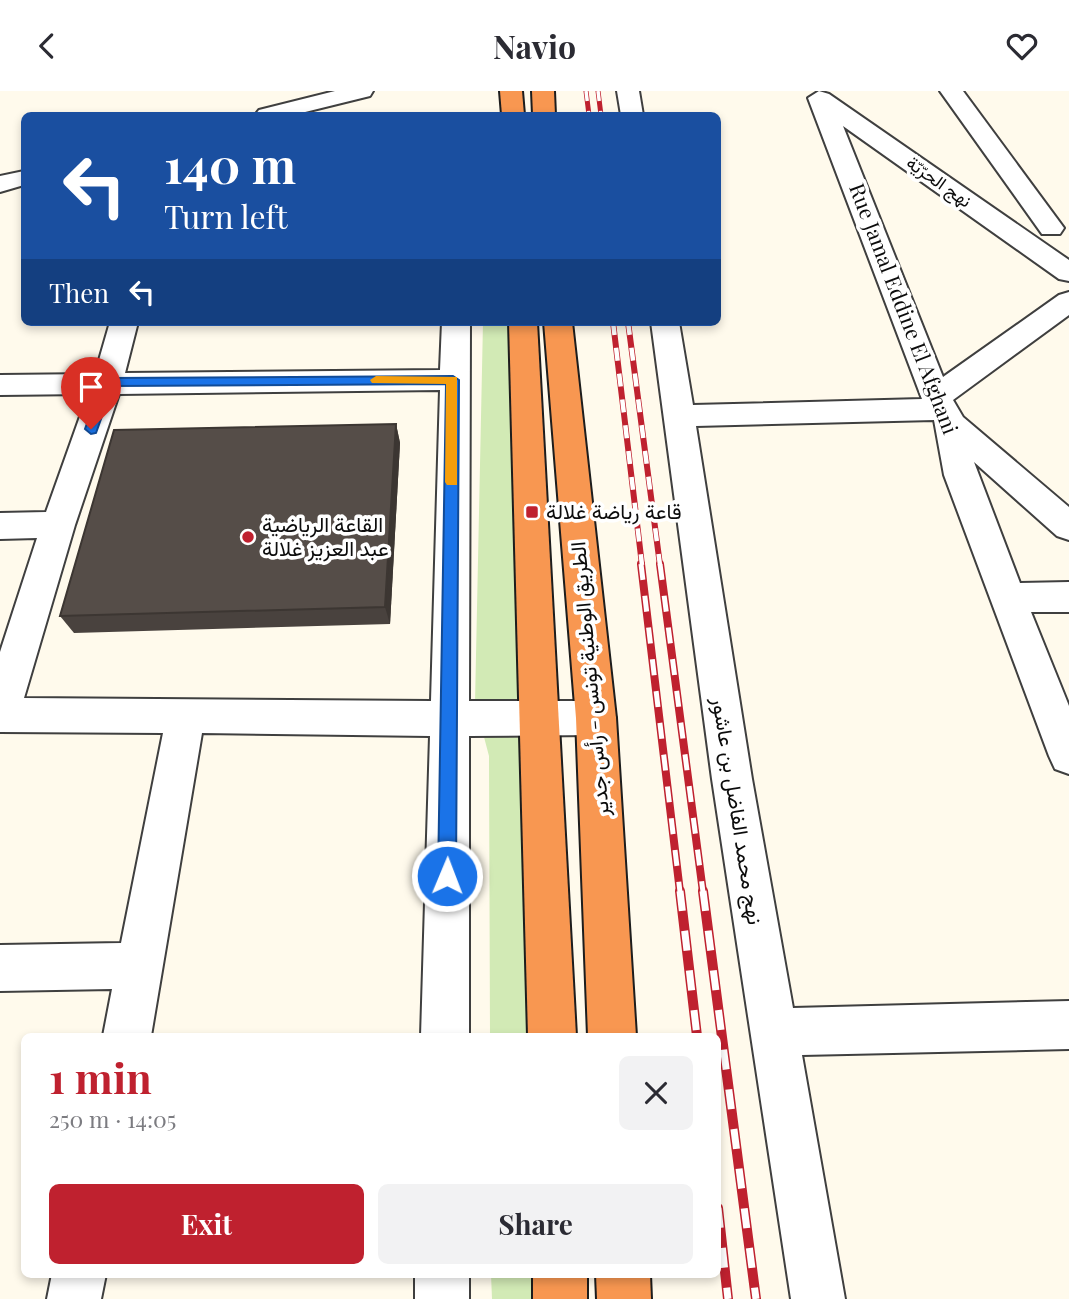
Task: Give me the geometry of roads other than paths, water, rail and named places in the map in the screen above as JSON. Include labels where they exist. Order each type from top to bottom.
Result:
[{"type":"highway","points":[[511,91],[513,112]]},
{"type":"highway","points":[[543,91],[544,112]]},
{"type":"highway","points":[[523,326],[552,1033]]},
{"type":"highway","name":"الطريق الوطنية تونس - رأس جدير","points":[[558,326],[596,718],[611,1033]]},
{"type":"highway","points":[[560,1278],[560,1299]]},
{"type":"highway","points":[[623,1278],[624,1299]]},
{"type":"street","points":[[628,91],[632,112]]},
{"type":"street","points":[[951,91],[1060,227],[1016,235]]},
{"type":"street","points":[[279,112],[359,92],[369,112]]},
{"type":"street","name":"نهج الحرّيّة","points":[[815,95],[1069,274]]},
{"type":"street","name":"Rue Jamal Eddine El Afghani","points":[[815,95],[943,410],[960,475],[1069,755]]},
{"type":"street","points":[[0,184],[21,179]]},
{"type":"street","points":[[679,416],[943,410],[1069,301]]},
{"type":"street","points":[[123,326],[108,382],[58,525],[0,714],[596,718]]},
{"type":"street","points":[[445,1033],[456,326]]},
{"type":"street","name":"نهج محمد الفاضل بن عاشور","points":[[666,326],[772,1032],[818,1299]]},
{"type":"street","points":[[0,385],[453,380]]},
{"type":"street","points":[[943,410],[1069,527]]},
{"type":"street","points":[[0,527],[58,525]]},
{"type":"street","points":[[1008,598],[1069,597]]},
{"type":"street","points":[[128,1033],[186,714]]},
{"type":"street","points":[[0,968],[141,966]]},
{"type":"street","points":[[772,1032],[1069,1025]]},
{"type":"street","points":[[74,1299],[78,1278]]},
{"type":"street","points":[[442,1278],[442,1299]]},
{"type":"railway","points":[[586,91],[589,112]]},
{"type":"railway","points":[[598,91],[601,112]]},
{"type":"railway","points":[[613,326],[642,565]]},
{"type":"railway","points":[[629,326],[660,565]]},
{"type":"railway","points":[[641,564],[680,892]]},
{"type":"railway","points":[[660,564],[703,892]]},
{"type":"railway","points":[[680,891],[697,1033]]},
{"type":"railway","points":[[703,891],[756,1299]]},
{"type":"railway","points":[[721,1235],[728,1299]]},
{"type":"place","name":"قاعة رياضة غلالة","points":[[532,512]]},
{"type":"place","name":"القاعة الرياضية عبد العزيز غلالة","points":[[248,537]]}]
